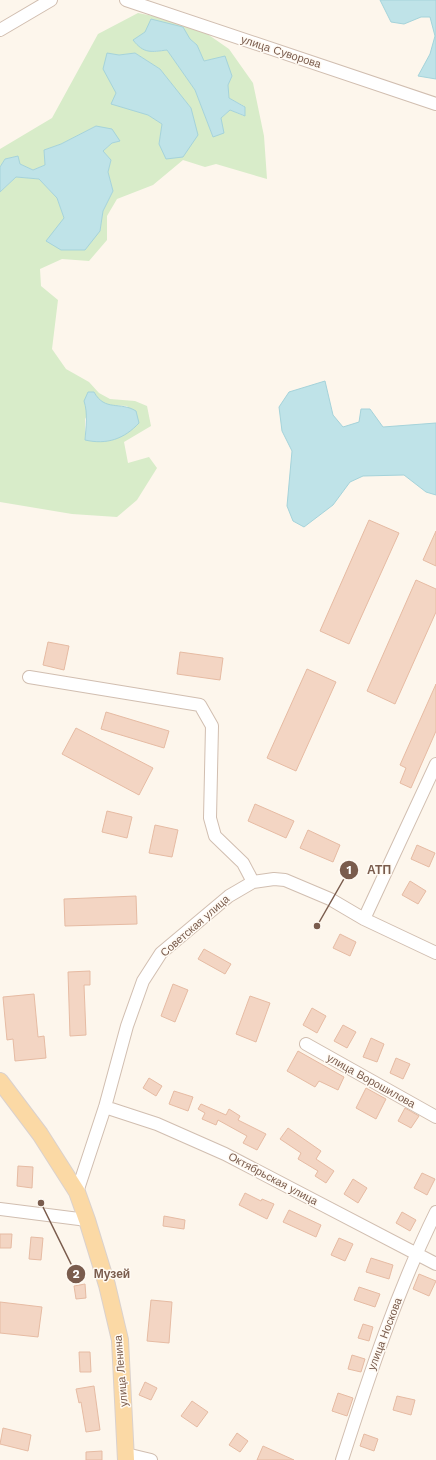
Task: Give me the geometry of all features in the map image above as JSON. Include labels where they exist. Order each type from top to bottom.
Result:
[{"type":"main road","name":"улица Ленина","points":[[0,1080],[40,1134],[77,1192],[87,1220],[107,1285],[120,1340],[126,1457]]},
{"type":"street","points":[[0,30],[51,0]]},
{"type":"street","name":"улица Суворова","points":[[126,0],[436,104]]},
{"type":"street","points":[[29,677],[200,704],[212,726],[210,818],[215,836],[243,863],[253,882]]},
{"type":"street","points":[[364,919],[436,764]]},
{"type":"street","name":"Советская улица","points":[[77,1192],[105,1107],[127,1026],[143,981],[161,953],[229,896],[253,882],[274,879],[285,880],[330,899],[364,919],[436,953]]},
{"type":"street","name":"улица Ворошилова","points":[[306,1044],[436,1117]]},
{"type":"street","name":"Октябрьская улица","points":[[105,1107],[157,1124],[225,1154],[436,1264]]},
{"type":"street","points":[[0,1209],[87,1220]]},
{"type":"street","name":"улица Носкова","points":[[342,1460],[372,1367],[416,1253],[436,1212]]},
{"type":"street","points":[[126,1457],[151,1460]]},
{"type":"green space","points":[[138,13],[193,24],[229,49],[253,83],[264,136],[267,179],[216,164],[205,167],[183,160],[153,185],[117,199],[107,216],[107,240],[89,261],[62,259],[40,269],[41,286],[58,300],[52,349],[66,369],[89,382],[99,393],[110,399],[135,401],[147,406],[151,426],[124,442],[128,463],[149,457],[157,468],[137,500],[117,517],[72,514],[0,502],[0,192],[16,177],[39,179],[57,198],[64,218],[100,231],[103,211],[113,191],[108,172],[111,160],[103,151],[112,143],[120,141],[96,126],[61,144],[44,150],[45,165],[33,170],[20,164],[18,156],[5,159],[0,167],[0,149],[52,118],[98,34]],"holes":[[[145,32],[190,39],[197,45],[203,61],[213,59],[232,76],[228,85],[229,98],[244,106],[244,116],[230,110],[221,118],[213,137],[195,90],[167,50],[152,52],[134,40]],[[135,53],[160,69],[191,108],[159,144],[162,124],[148,115],[112,104],[116,93],[119,55]],[[97,398],[107,405],[128,406],[85,440],[85,419]]]},
{"type":"water","points":[[380,0],[436,0],[436,79],[418,76],[430,54],[435,36],[430,17],[421,17],[404,24],[391,22]]},
{"type":"water","points":[[151,19],[183,27],[190,39],[197,45],[204,61],[225,56],[232,76],[228,85],[229,98],[245,107],[245,116],[230,110],[221,118],[224,133],[213,137],[195,90],[167,50],[144,50],[133,40],[145,32]]},
{"type":"water","points":[[107,53],[119,55],[135,53],[160,69],[191,108],[198,135],[183,157],[166,159],[159,144],[162,124],[148,115],[111,104],[116,93],[103,69]]},
{"type":"water","points":[[96,126],[112,129],[120,141],[112,143],[103,151],[111,160],[108,172],[113,191],[103,211],[100,231],[85,250],[61,250],[46,241],[64,218],[57,198],[39,179],[16,177],[0,192],[0,167],[5,159],[18,156],[20,164],[33,170],[45,165],[44,150],[61,144]]},
{"type":"water","points":[[325,381],[333,415],[343,427],[359,422],[361,409],[370,409],[383,427],[436,423],[436,495],[426,492],[404,475],[363,476],[350,482],[333,505],[304,527],[293,521],[287,506],[292,451],[282,431],[279,407],[289,392]]},
{"type":"water","points":[[88,392],[94,392],[98,398],[108,404],[130,408],[136,411],[139,423],[121,437],[115,439],[101,442],[85,440],[86,415],[84,401]]},
{"type":"building","points":[[369,520],[399,533],[349,644],[320,631]]},
{"type":"building","points":[[436,531],[436,566],[423,560]]},
{"type":"building","points":[[416,580],[436,589],[436,612],[395,704],[367,691]]},
{"type":"building","points":[[48,642],[69,646],[64,670],[43,665]]},
{"type":"building","points":[[180,652],[223,658],[220,680],[177,674]]},
{"type":"building","points":[[307,669],[336,682],[296,771],[267,758]]},
{"type":"building","points":[[436,684],[436,731],[411,788],[400,783],[406,768],[400,765]]},
{"type":"building","points":[[106,712],[169,731],[164,748],[101,729]]},
{"type":"building","points":[[76,728],[153,768],[139,795],[62,754]]},
{"type":"building","points":[[255,804],[294,821],[286,838],[248,821]]},
{"type":"building","points":[[107,811],[132,817],[127,838],[102,832]]},
{"type":"building","points":[[155,825],[178,830],[172,857],[149,853]]},
{"type":"building","points":[[308,830],[340,845],[333,862],[300,848]]},
{"type":"building","points":[[417,845],[435,853],[429,867],[411,859]]},
{"type":"building","points":[[410,881],[426,891],[418,904],[402,895]]},
{"type":"building","points":[[136,896],[137,924],[65,926],[64,899]]},
{"type":"building","points":[[340,934],[356,942],[350,956],[333,948]]},
{"type":"building","points":[[204,949],[231,964],[225,974],[198,959]]},
{"type":"building","points":[[90,971],[90,985],[84,985],[86,1035],[70,1036],[68,972]]},
{"type":"building","points":[[173,984],[188,990],[175,1022],[161,1016]]},
{"type":"building","points":[[34,994],[38,1037],[44,1036],[46,1058],[15,1061],[13,1039],[7,1040],[3,997]]},
{"type":"building","points":[[250,996],[270,1003],[256,1042],[236,1034]]},
{"type":"building","points":[[312,1008],[326,1016],[317,1033],[303,1025]]},
{"type":"building","points":[[343,1025],[356,1032],[347,1048],[334,1041]]},
{"type":"building","points":[[371,1038],[384,1044],[377,1062],[363,1057]]},
{"type":"building","points":[[298,1051],[344,1077],[338,1090],[319,1081],[315,1087],[287,1071]]},
{"type":"building","points":[[396,1058],[410,1064],[403,1079],[390,1073]]},
{"type":"building","points":[[149,1078],[162,1086],[156,1096],[143,1088]]},
{"type":"building","points":[[366,1088],[386,1099],[376,1119],[356,1108]]},
{"type":"building","points":[[174,1091],[193,1097],[188,1111],[169,1104]]},
{"type":"building","points":[[201,1104],[226,1115],[229,1109],[240,1116],[238,1120],[266,1134],[257,1150],[243,1143],[247,1136],[218,1120],[216,1125],[202,1119],[205,1113],[198,1109]]},
{"type":"building","points":[[405,1108],[419,1116],[411,1128],[398,1121]]},
{"type":"building","points":[[288,1128],[321,1151],[316,1159],[334,1171],[326,1183],[315,1176],[318,1171],[298,1159],[301,1153],[280,1139]]},
{"type":"building","points":[[18,1166],[33,1167],[32,1188],[17,1186]]},
{"type":"building","points":[[422,1173],[435,1179],[427,1195],[414,1188]]},
{"type":"building","points":[[353,1179],[367,1188],[358,1203],[344,1194]]},
{"type":"building","points":[[245,1193],[261,1201],[262,1199],[274,1204],[267,1219],[239,1205]]},
{"type":"building","points":[[289,1210],[321,1225],[316,1237],[283,1222]]},
{"type":"building","points":[[402,1212],[416,1220],[410,1231],[396,1223]]},
{"type":"building","points":[[164,1216],[185,1220],[184,1229],[163,1226]]},
{"type":"building","points":[[0,1234],[12,1234],[11,1248],[0,1248]]},
{"type":"building","points":[[31,1237],[43,1238],[41,1260],[29,1259]]},
{"type":"building","points":[[339,1238],[353,1244],[345,1261],[331,1255]]},
{"type":"building","points":[[371,1258],[393,1265],[389,1279],[366,1272]]},
{"type":"building","points":[[419,1274],[436,1281],[429,1296],[413,1289]]},
{"type":"building","points":[[85,1284],[86,1298],[76,1299],[74,1286]]},
{"type":"building","points":[[359,1287],[380,1294],[375,1307],[354,1300]]},
{"type":"building","points":[[151,1300],[172,1302],[169,1343],[147,1341]]},
{"type":"building","points":[[0,1302],[42,1307],[38,1337],[0,1333]]},
{"type":"building","points":[[363,1324],[373,1327],[369,1341],[358,1338]]},
{"type":"building","points":[[79,1352],[90,1352],[91,1372],[80,1372]]},
{"type":"building","points":[[352,1355],[365,1359],[361,1372],[348,1369]]},
{"type":"building","points":[[145,1382],[157,1388],[151,1400],[139,1395]]},
{"type":"building","points":[[94,1386],[100,1430],[86,1432],[81,1402],[79,1403],[76,1389]]},
{"type":"building","points":[[338,1393],[353,1398],[347,1416],[332,1411]]},
{"type":"building","points":[[397,1396],[415,1400],[411,1415],[393,1410]]},
{"type":"building","points":[[192,1401],[208,1412],[197,1427],[181,1416]]},
{"type":"building","points":[[3,1428],[31,1435],[28,1451],[0,1444]]},
{"type":"building","points":[[237,1433],[248,1441],[240,1452],[229,1445]]},
{"type":"building","points":[[364,1434],[378,1439],[374,1451],[360,1446]]},
{"type":"building","points":[[263,1446],[294,1460],[257,1460]]},
{"type":"building","points":[[102,1451],[102,1460],[86,1460],[86,1452]]},
{"type":"place","name":"АТП","points":[[317,926]]},
{"type":"place","name":"Музей","points":[[41,1203]]}]
